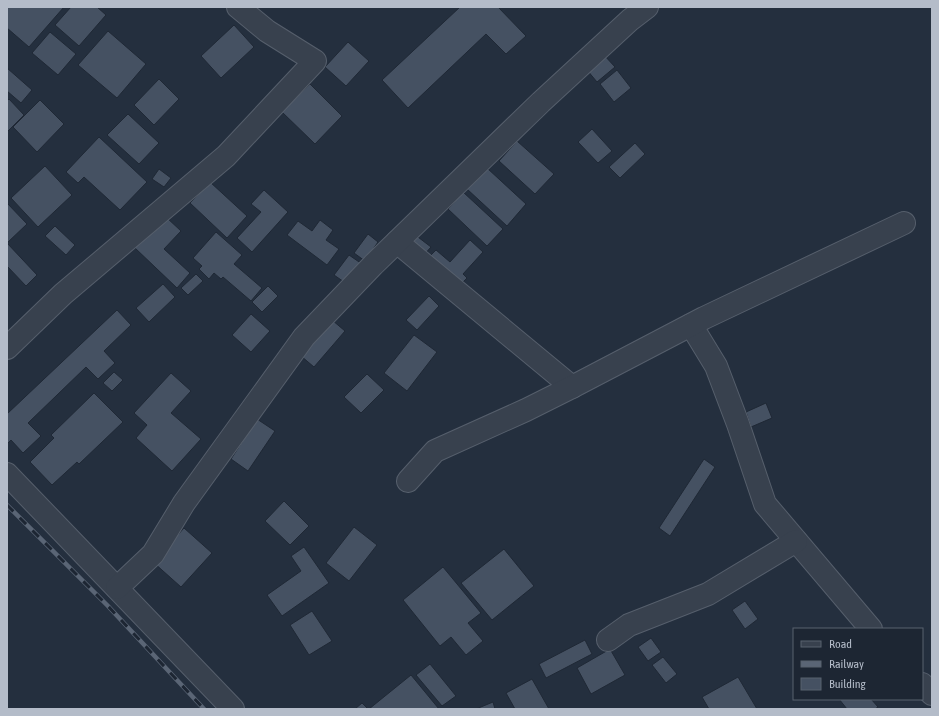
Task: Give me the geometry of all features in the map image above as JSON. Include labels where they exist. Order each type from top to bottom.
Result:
[{"type":"street","points":[[7,348],[63,294],[226,156],[315,61],[267,31],[238,7]]},
{"type":"street","points":[[117,588],[153,554],[184,503],[304,337],[396,242],[540,102],[639,10]]},
{"type":"street","points":[[408,481],[435,451],[526,410],[704,318],[904,223]]},
{"type":"street","points":[[396,242],[572,387]]},
{"type":"street","points":[[691,325],[716,366],[738,424],[765,504],[870,628]]},
{"type":"street","points":[[7,474],[233,709]]},
{"type":"street","points":[[608,640],[629,625],[708,594],[796,541]]},
{"type":"street","points":[[923,685],[932,694]]},
{"type":"building","points":[[7,7],[64,7],[29,47],[7,28]]},
{"type":"building","points":[[71,7],[97,7],[106,15],[79,46],[55,25]]},
{"type":"building","points":[[460,7],[498,7],[526,36],[506,54],[486,34],[408,108],[382,80]]},
{"type":"building","points":[[234,25],[254,47],[221,78],[201,56]]},
{"type":"building","points":[[108,31],[146,64],[117,98],[78,65]]},
{"type":"building","points":[[50,32],[76,54],[58,75],[32,53]]},
{"type":"building","points":[[348,42],[369,61],[346,86],[325,67]]},
{"type":"building","points":[[604,55],[615,67],[597,82],[587,70]]},
{"type":"building","points":[[7,68],[32,90],[21,103],[7,91]]},
{"type":"building","points":[[617,70],[631,88],[614,102],[600,84]]},
{"type":"building","points":[[159,79],[179,99],[154,125],[134,105]]},
{"type":"building","points":[[310,84],[342,116],[315,144],[282,112]]},
{"type":"building","points":[[9,99],[24,115],[7,132],[7,101]]},
{"type":"building","points":[[40,100],[64,124],[37,152],[13,127]]},
{"type":"building","points":[[128,114],[159,143],[139,164],[107,135]]},
{"type":"building","points":[[592,129],[612,151],[598,163],[578,142]]},
{"type":"building","points":[[99,137],[147,182],[120,210],[84,177],[78,183],[66,172]]},
{"type":"building","points":[[517,141],[554,174],[535,194],[499,161]]},
{"type":"building","points":[[635,143],[645,154],[620,178],[609,167]]},
{"type":"building","points":[[45,166],[72,195],[38,227],[11,198]]},
{"type":"building","points":[[487,168],[526,204],[507,226],[467,189]]},
{"type":"building","points":[[159,169],[171,178],[164,187],[152,179]]},
{"type":"building","points":[[210,182],[247,216],[227,238],[190,203]]},
{"type":"building","points":[[264,190],[288,212],[252,252],[237,238],[261,212],[251,204]]},
{"type":"building","points":[[463,192],[503,229],[487,246],[448,209]]},
{"type":"building","points":[[7,203],[27,224],[7,243]]},
{"type":"building","points":[[166,217],[181,231],[164,249],[190,273],[177,288],[135,248]]},
{"type":"building","points":[[320,220],[333,230],[326,240],[339,249],[327,265],[287,235],[298,221],[312,231]]},
{"type":"building","points":[[55,226],[75,245],[66,255],[45,236]]},
{"type":"building","points":[[216,232],[242,255],[234,264],[262,288],[251,301],[223,277],[221,279],[214,273],[209,279],[199,269],[202,266],[193,258]]},
{"type":"building","points":[[368,234],[378,242],[365,261],[354,253]]},
{"type":"building","points":[[414,234],[431,247],[423,256],[407,244]]},
{"type":"building","points":[[470,240],[483,252],[463,274],[467,278],[458,287],[427,259],[436,250],[450,262]]},
{"type":"building","points":[[7,243],[37,275],[26,286],[7,266]]},
{"type":"building","points":[[349,255],[362,264],[347,284],[334,275]]},
{"type":"building","points":[[196,274],[203,281],[188,295],[181,288]]},
{"type":"building","points":[[163,284],[175,297],[149,322],[136,308]]},
{"type":"building","points":[[268,286],[278,296],[262,312],[252,302]]},
{"type":"building","points":[[429,296],[439,306],[417,330],[406,320]]},
{"type":"building","points":[[117,310],[131,325],[104,351],[115,363],[98,379],[86,367],[28,423],[41,436],[23,453],[11,440],[8,443],[7,414]]},
{"type":"building","points":[[251,314],[270,331],[251,352],[232,335]]},
{"type":"building","points":[[332,320],[345,331],[314,367],[301,356]]},
{"type":"building","points":[[414,335],[437,352],[407,391],[384,373]]},
{"type":"building","points":[[114,372],[123,380],[112,391],[103,383]]},
{"type":"building","points":[[171,373],[191,391],[171,413],[201,439],[172,471],[136,438],[147,425],[134,413]]},
{"type":"building","points":[[367,374],[384,390],[361,413],[344,397]]},
{"type":"building","points":[[94,393],[123,422],[79,464],[77,462],[52,485],[30,462],[54,438],[51,435]]},
{"type":"building","points":[[766,403],[772,418],[751,427],[746,412]]},
{"type":"building","points":[[257,419],[275,431],[248,471],[231,459]]},
{"type":"building","points":[[704,459],[715,467],[670,536],[659,528]]},
{"type":"building","points":[[284,501],[309,526],[290,545],[265,521]]},
{"type":"building","points":[[354,527],[377,545],[349,581],[326,563]]},
{"type":"building","points":[[184,528],[212,553],[181,587],[153,562]]},
{"type":"building","points":[[304,547],[329,583],[282,616],[267,595],[301,571],[291,556]]},
{"type":"building","points":[[504,549],[534,586],[492,620],[461,583]]},
{"type":"building","points":[[443,567],[481,613],[468,623],[483,641],[466,655],[451,637],[440,646],[403,600]]},
{"type":"building","points":[[745,601],[758,619],[745,629],[732,610]]},
{"type":"building","points":[[312,611],[332,641],[309,655],[290,625]]},
{"type":"building","points":[[651,638],[661,652],[648,661],[638,647]]},
{"type":"building","points":[[585,640],[592,654],[546,678],[539,664]]},
{"type":"building","points":[[610,649],[625,675],[591,694],[577,668]]},
{"type":"building","points":[[663,657],[677,674],[666,683],[652,665]]},
{"type":"building","points":[[430,664],[456,696],[442,706],[416,675]]},
{"type":"building","points":[[411,675],[439,709],[369,709]]},
{"type":"building","points":[[738,677],[757,709],[709,709],[702,697]]},
{"type":"building","points":[[532,679],[549,709],[515,709],[506,693]]},
{"type":"building","points":[[840,700],[872,700],[878,707],[875,709],[847,709]]},
{"type":"building","points":[[493,702],[495,709],[476,709]]},
{"type":"building","points":[[362,703],[368,709],[355,709]]},
{"type":"railway","points":[[7,505],[107,605],[204,709]]}]
